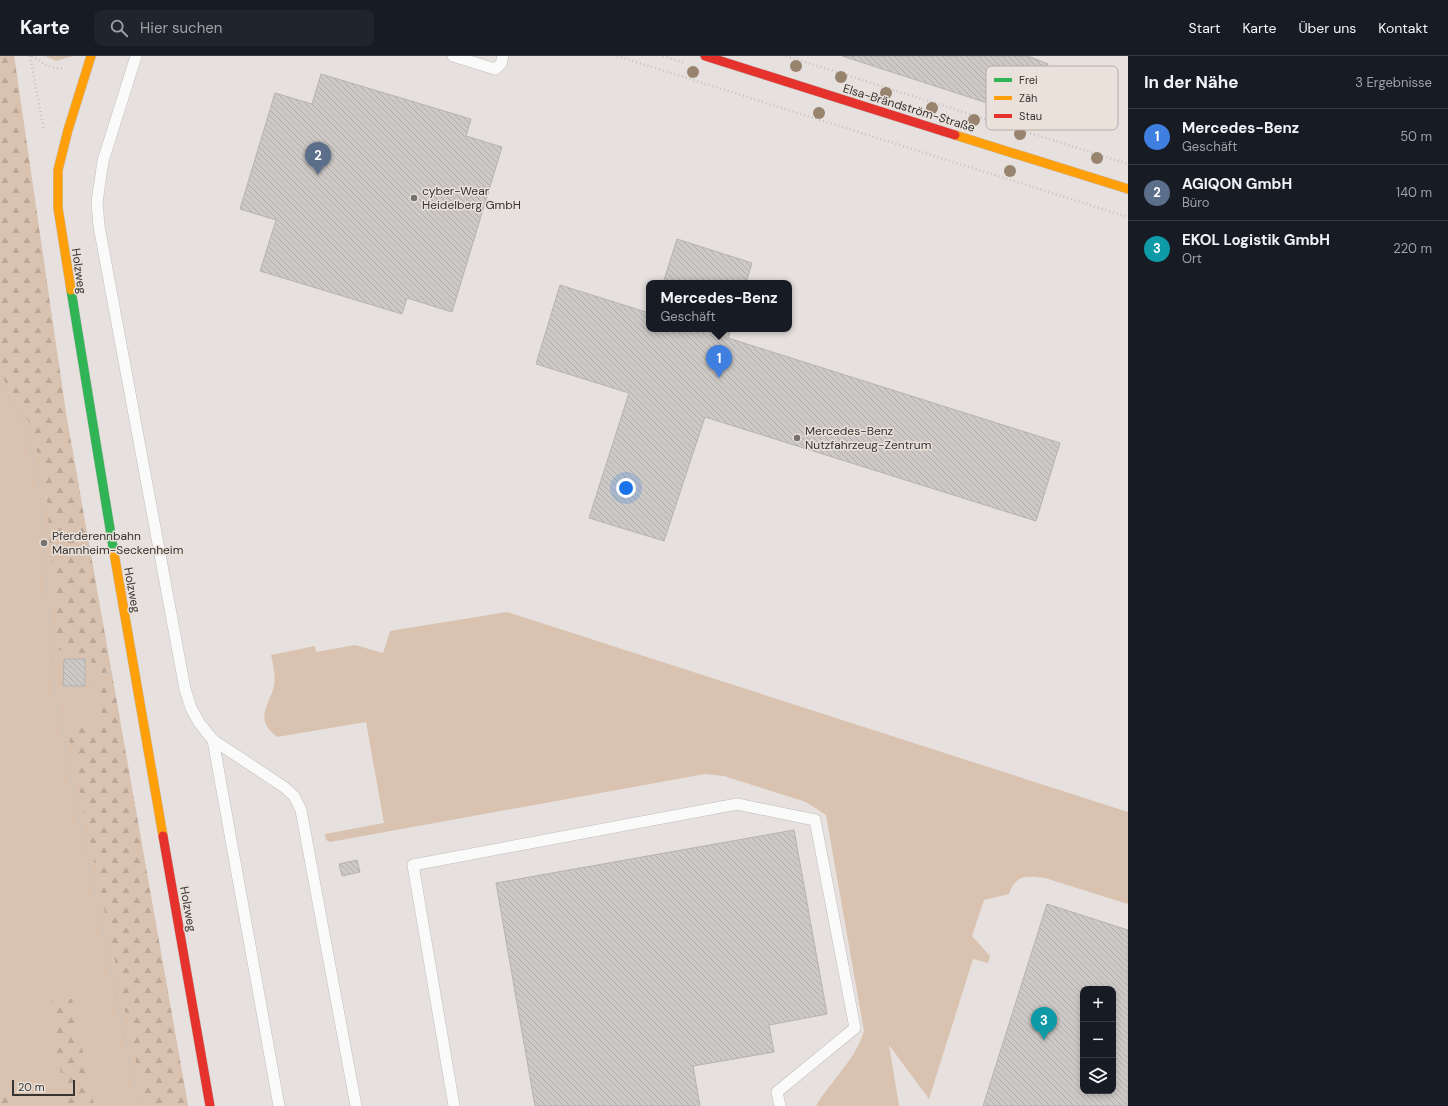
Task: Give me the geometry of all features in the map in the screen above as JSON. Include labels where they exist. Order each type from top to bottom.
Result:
[{"type":"street","name":"Elsa-Brändström-Straße","points":[[705,56],[1128,189]]},
{"type":"street","name":"Holzweg","points":[[90,58],[68,130],[58,170],[58,208],[94,440],[210,1106]]},
{"type":"lane","points":[[136,56],[103,161],[97,202],[99,226],[185,689],[191,708],[200,724],[213,740],[284,787],[294,796],[301,810],[356,1106]]},
{"type":"lane","points":[[453,56],[495,69],[501,64],[503,56]]},
{"type":"lane","points":[[213,740],[279,1106]]},
{"type":"lane","points":[[454,1106],[413,865],[737,804],[815,820],[855,1028],[777,1092],[780,1106]]},
{"type":"path","points":[[32,56],[42,63],[58,69],[90,58]]},
{"type":"path","points":[[617,56],[1128,217]]},
{"type":"path","points":[[786,56],[986,119]]},
{"type":"path","points":[[1020,130],[1128,164]]},
{"type":"path","points":[[0,384],[19,411],[27,431],[39,487],[55,694],[72,784],[139,1106]]},
{"type":"path","points":[[85,672],[135,674]]},
{"type":"green space","name":"Pferderennbahn Mannheim-Seckenheim","points":[[0,56],[14,56],[66,414],[188,1106],[0,1106]]},
{"type":"green space","points":[[0,56],[14,56],[66,414],[188,1106],[145,1106],[67,729],[104,725],[91,659],[57,649],[46,484],[29,422],[0,373]]},
{"type":"green space","points":[[45,56],[73,56],[56,61]]},
{"type":"green space","points":[[507,612],[1128,812],[1128,904],[1045,878],[1032,877],[1018,880],[1012,887],[1009,894],[984,900],[972,936],[990,956],[988,963],[973,959],[929,1099],[889,1045],[899,1106],[816,1106],[855,1052],[864,1031],[826,815],[806,802],[724,776],[705,774],[330,842],[326,840],[325,834],[384,823],[366,722],[277,737],[270,731],[264,719],[266,707],[275,682],[271,655],[315,646],[316,652],[355,645],[383,653],[390,631]]},
{"type":"green space","points":[[72,999],[94,1106],[69,1106],[57,1057],[51,1000]]},
{"type":"green space","points":[[0,1087],[11,1099],[11,1106],[0,1106]]},
{"type":"building","points":[[842,56],[1028,56],[1048,64],[1047,66],[986,66],[986,103]]},
{"type":"building","points":[[321,74],[471,119],[466,136],[502,147],[452,312],[407,298],[402,314],[260,271],[276,220],[240,209],[275,93],[312,104]]},
{"type":"building","points":[[677,239],[752,263],[747,280],[664,280]]},
{"type":"building","points":[[560,285],[646,312],[646,332],[730,332],[728,338],[1060,443],[1036,521],[705,417],[664,541],[589,518],[629,393],[536,364]]},
{"type":"building","points":[[64,659],[85,659],[85,686],[63,686]]},
{"type":"building","points":[[794,830],[827,1014],[769,1025],[774,1052],[693,1066],[700,1106],[535,1106],[496,883]]},
{"type":"building","points":[[357,860],[360,872],[342,876],[339,864]]},
{"type":"building","points":[[1047,904],[1128,930],[1128,1106],[983,1106]]},
{"type":"traffic: fast","points":[[71,290],[114,553]]},
{"type":"traffic: slow","points":[[71,290],[58,208],[58,170],[68,130],[91,56]]},
{"type":"traffic: slow","points":[[955,135],[1128,189]]},
{"type":"traffic: slow","points":[[114,553],[163,836]]},
{"type":"traffic: jam","points":[[705,56],[955,135]]},
{"type":"traffic: jam","points":[[163,836],[210,1106]]},
{"type":"place","name":"AGIQON GmbH","points":[[318,175]]},
{"type":"place","name":"cyber-Wear Heidelberg GmbH","points":[[414,198]]},
{"type":"place","name":"Mercedes-Benz","points":[[719,378]]},
{"type":"place","name":"Mercedes-Benz Nutzfahrzeug-Zentrum","points":[[797,438]]},
{"type":"place","name":"Pferderennbahn Mannheim-Seckenheim","points":[[44,543]]},
{"type":"place","name":"EKOL Logistik GmbH","points":[[1044,1040]]}]
